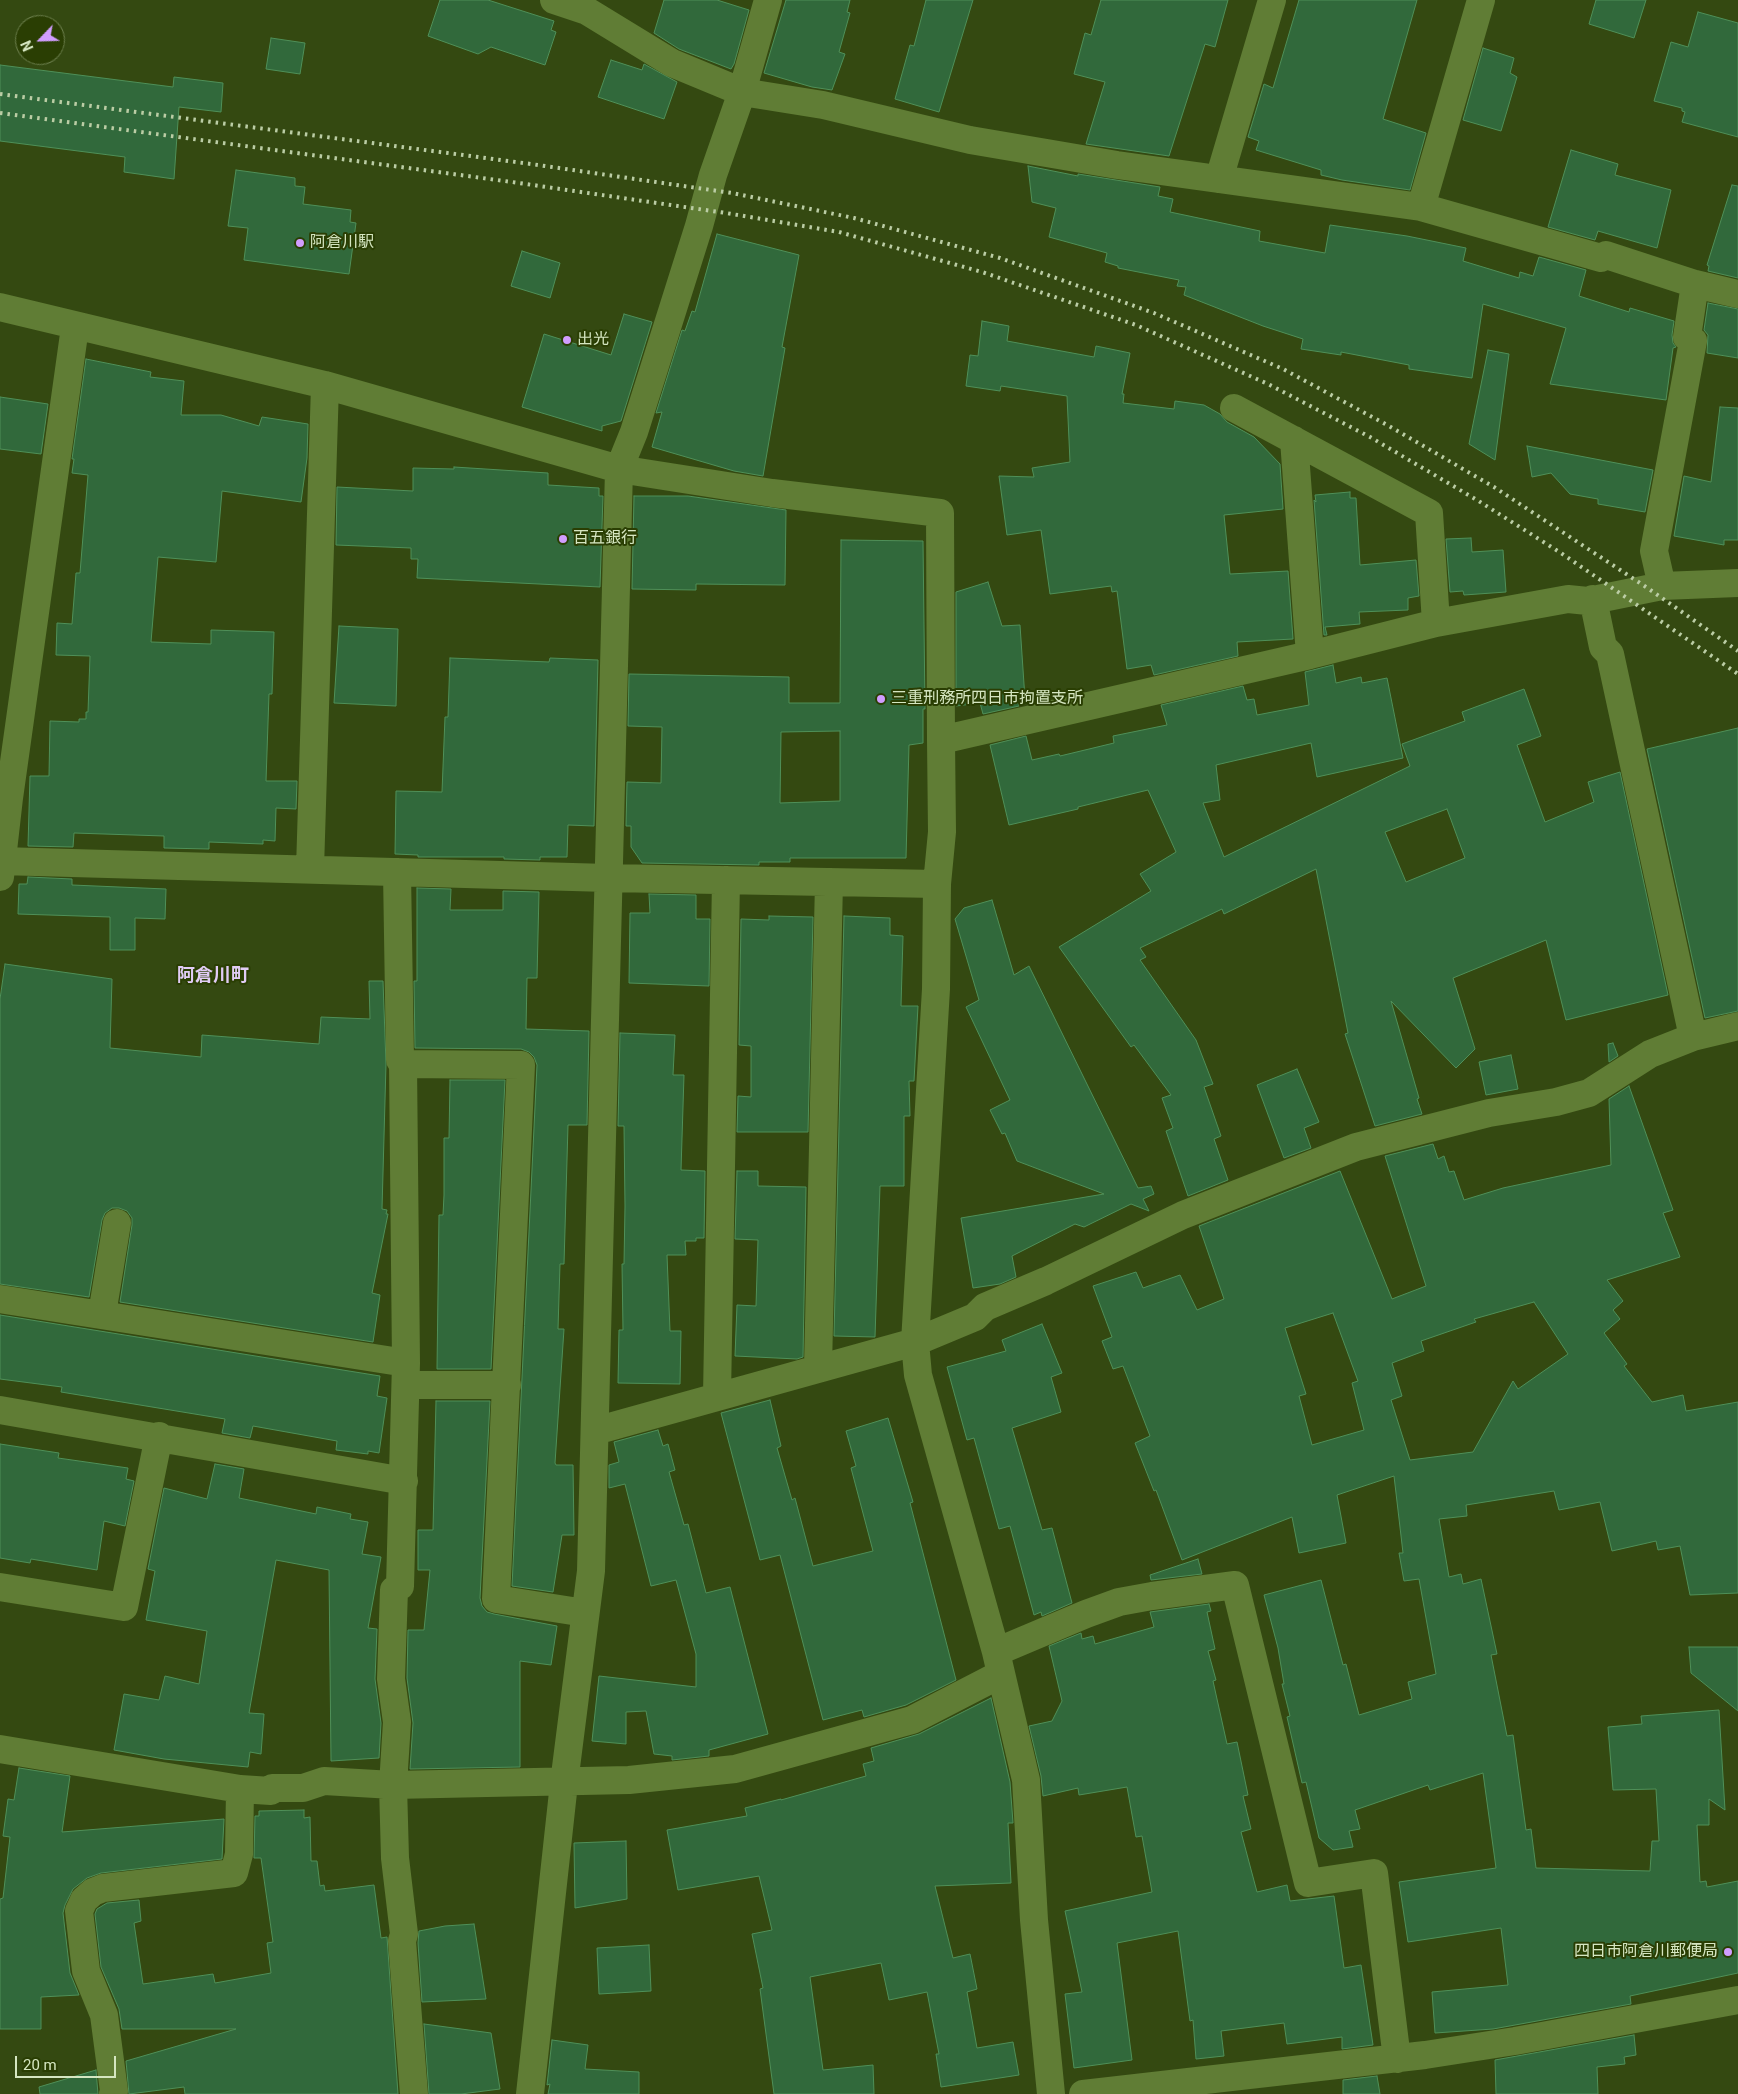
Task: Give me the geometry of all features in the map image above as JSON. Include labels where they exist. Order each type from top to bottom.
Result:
[{"type":"street","points":[[554,0],[587,11],[672,63],[742,92],[824,105],[970,140],[1118,165],[1421,207],[1602,258],[1606,255],[1695,284],[1738,294]]},
{"type":"street","points":[[530,2094],[564,1783],[591,1571],[619,469],[634,432],[699,226],[713,175],[742,92],[768,0]]},
{"type":"street","points":[[1218,179],[1272,0]]},
{"type":"street","points":[[1421,207],[1481,0]]},
{"type":"street","points":[[1662,586],[1654,551],[1693,341],[1687,337],[1695,284]]},
{"type":"street","points":[[0,307],[325,385],[619,469],[772,493],[940,513],[942,832],[937,884],[936,989],[915,1342],[918,1375],[999,1663],[1026,1780],[1034,1920],[1051,2094]]},
{"type":"street","points":[[75,326],[1,866],[310,869],[608,878],[937,884]]},
{"type":"street","points":[[310,869],[325,385]]},
{"type":"street","points":[[1234,408],[1429,513],[1436,624]]},
{"type":"street","points":[[1294,440],[1310,655]]},
{"type":"street","points":[[941,740],[1436,624],[1568,598],[1588,601],[1662,586],[1738,583]]},
{"type":"street","points":[[1593,599],[1603,647],[1610,654],[1693,1037]]},
{"type":"street","points":[[397,872],[400,1060],[403,1064],[406,1374],[400,1586],[394,1590],[391,1679],[397,1722],[393,1785],[395,1858],[404,1934],[402,1941],[414,2094]]},
{"type":"street","points":[[717,1396],[726,880]]},
{"type":"street","points":[[818,1368],[829,882]]},
{"type":"street","points":[[595,1431],[915,1342],[975,1317],[985,1307],[1046,1281],[1183,1215],[1356,1147],[1489,1113],[1556,1102],[1589,1093],[1650,1054],[1693,1037],[1738,1026]]},
{"type":"street","points":[[403,1064],[521,1066],[496,1598],[585,1613]]},
{"type":"street","points":[[102,1314],[117,1223]]},
{"type":"street","points":[[0,1299],[102,1314],[406,1374],[507,1385]]},
{"type":"street","points":[[0,1410],[158,1436],[404,1481]]},
{"type":"street","points":[[0,1588],[124,1607],[158,1436]]},
{"type":"street","points":[[0,1749],[240,1789],[271,1791],[272,1788],[303,1788],[324,1781],[393,1785],[564,1783],[629,1780],[735,1769],[912,1720],[999,1663],[1086,1614],[1119,1602],[1236,1584],[1308,1883],[1374,1873],[1397,2059]]},
{"type":"street","points":[[113,2094],[104,2015],[86,1971],[79,1911],[84,1900],[93,1892],[103,1888],[234,1873],[239,1854],[240,1789]]},
{"type":"street","points":[[1083,2094],[1135,2091],[1397,2059],[1515,2041],[1738,2000]]},
{"type":"building","points":[[440,0],[488,0],[554,21],[551,30],[556,32],[545,65],[491,47],[478,54],[428,36]]},
{"type":"building","points":[[664,0],[717,0],[749,10],[731,69],[679,49],[654,33]]},
{"type":"building","points":[[786,0],[850,0],[847,12],[850,13],[839,52],[845,54],[832,90],[812,87],[764,73]]},
{"type":"building","points":[[926,0],[973,0],[939,112],[895,99],[910,45],[914,46]]},
{"type":"building","points":[[1101,0],[1228,0],[1215,47],[1205,44],[1169,156],[1086,144],[1105,82],[1074,74],[1085,33],[1091,35]]},
{"type":"building","points":[[1299,0],[1417,0],[1383,119],[1426,133],[1410,190],[1321,175],[1321,170],[1256,150],[1259,141],[1248,137],[1264,84],[1273,88]]},
{"type":"building","points":[[1596,0],[1646,0],[1634,38],[1589,24]]},
{"type":"building","points":[[1698,12],[1738,23],[1738,137],[1682,122],[1685,112],[1682,111],[1682,108],[1654,101],[1671,42],[1688,47]]},
{"type":"building","points":[[271,38],[305,43],[300,74],[266,69]]},
{"type":"building","points":[[1483,48],[1514,58],[1510,73],[1517,77],[1501,131],[1463,120]]},
{"type":"building","points":[[611,60],[642,70],[644,64],[677,82],[664,119],[598,97]]},
{"type":"building","points":[[0,65],[173,87],[174,77],[223,83],[221,112],[179,107],[174,179],[124,172],[125,157],[0,141]]},
{"type":"building","points":[[1571,150],[1618,164],[1615,175],[1671,190],[1657,248],[1598,231],[1595,240],[1548,227]]},
{"type":"building","points":[[1028,166],[1078,176],[1078,174],[1160,187],[1158,196],[1173,199],[1170,212],[1260,231],[1259,241],[1325,253],[1330,225],[1407,236],[1466,248],[1463,261],[1519,278],[1520,272],[1533,276],[1539,257],[1586,270],[1579,296],[1629,312],[1630,308],[1674,321],[1672,335],[1673,343],[1676,347],[1673,348],[1666,400],[1550,384],[1566,328],[1483,304],[1472,378],[1409,369],[1409,365],[1341,352],[1341,355],[1301,349],[1303,339],[1263,326],[1184,295],[1186,287],[1177,286],[1179,280],[1118,268],[1118,266],[1105,262],[1107,253],[1049,237],[1056,208],[1032,202]]},
{"type":"building","name":"阿倉川駅","points":[[236,170],[295,178],[295,186],[305,187],[303,204],[351,210],[350,222],[356,223],[349,274],[244,260],[248,228],[228,226]]},
{"type":"building","points":[[1732,185],[1738,186],[1738,278],[1708,271],[1709,266],[1707,265]]},
{"type":"building","points":[[717,234],[799,255],[782,347],[785,348],[763,476],[734,471],[652,447],[662,412],[656,413],[682,330],[685,331],[692,311],[695,312]]},
{"type":"building","points":[[522,251],[560,263],[550,298],[511,286]]},
{"type":"building","points":[[1708,303],[1738,309],[1738,358],[1707,353],[1708,335],[1704,330]]},
{"type":"building","points":[[624,314],[652,322],[621,421],[602,426],[602,431],[522,407],[544,334],[611,355]]},
{"type":"building","points":[[982,321],[1009,326],[1007,341],[1094,357],[1096,346],[1130,353],[1122,394],[1124,394],[1123,403],[1174,409],[1175,401],[1204,405],[1220,414],[1227,422],[1254,437],[1280,464],[1283,509],[1224,515],[1230,574],[1288,571],[1293,639],[1237,642],[1238,656],[1154,675],[1151,665],[1127,669],[1117,591],[1112,592],[1111,586],[1050,594],[1041,530],[1007,535],[999,476],[1034,477],[1032,468],[1070,462],[1067,396],[1001,386],[1000,391],[966,386],[970,355],[978,356]]},
{"type":"building","points":[[1488,350],[1509,354],[1495,460],[1469,444]]},
{"type":"building","points":[[86,359],[151,372],[150,377],[184,381],[181,415],[221,415],[259,426],[262,417],[308,424],[307,458],[301,502],[222,491],[216,562],[158,557],[151,642],[211,644],[211,630],[274,632],[272,694],[269,694],[266,781],[297,781],[296,809],[276,808],[275,841],[263,840],[263,844],[209,842],[209,849],[164,848],[164,836],[74,833],[73,847],[28,846],[30,776],[49,776],[50,721],[79,722],[79,719],[86,719],[86,712],[88,712],[90,656],[56,655],[57,623],[72,624],[76,573],[80,573],[88,475],[72,473],[74,459],[72,459]]},
{"type":"building","points":[[0,397],[48,404],[41,454],[0,449]]},
{"type":"building","points":[[1720,407],[1738,408],[1738,540],[1724,540],[1724,545],[1674,536],[1684,476],[1711,482]]},
{"type":"building","points":[[1527,446],[1653,470],[1645,512],[1598,504],[1598,499],[1570,494],[1551,473],[1532,477]]},
{"type":"building","points":[[454,467],[548,473],[548,485],[599,488],[599,496],[603,496],[600,587],[417,578],[418,559],[411,559],[411,548],[336,545],[337,487],[413,491],[413,468],[454,469]]},
{"type":"building","points":[[1350,492],[1350,498],[1356,498],[1360,565],[1416,560],[1419,596],[1408,598],[1408,610],[1359,612],[1360,624],[1325,627],[1327,635],[1324,635],[1314,500],[1316,502],[1315,495]]},
{"type":"building","points":[[634,496],[688,496],[786,510],[785,585],[696,584],[696,590],[632,589]]},
{"type":"building","points":[[1471,538],[1472,552],[1503,550],[1506,592],[1464,595],[1463,591],[1450,592],[1446,539]]},
{"type":"building","points":[[841,540],[923,541],[925,709],[923,709],[923,743],[909,745],[906,858],[790,858],[790,862],[759,862],[759,865],[642,863],[631,847],[631,826],[626,826],[627,782],[661,783],[662,727],[628,726],[629,674],[789,677],[789,703],[840,703]],"holes":[[[840,731],[840,801],[780,803],[781,732]]]},
{"type":"building","points":[[988,582],[1002,626],[1020,625],[1025,699],[1017,700],[1019,706],[983,714],[980,703],[956,706],[956,592]]},
{"type":"building","points":[[339,626],[398,629],[396,706],[334,703]]},
{"type":"building","points":[[450,658],[549,662],[550,658],[598,660],[594,826],[568,825],[567,857],[540,857],[540,860],[504,859],[504,857],[418,857],[418,855],[395,854],[396,791],[442,792],[445,717],[448,717]]},
{"type":"building","points":[[1333,665],[1336,683],[1361,677],[1362,683],[1387,678],[1403,758],[1317,777],[1311,743],[1216,765],[1220,800],[1203,803],[1224,857],[1410,766],[1402,744],[1465,721],[1462,712],[1524,689],[1541,736],[1517,745],[1545,822],[1594,802],[1588,782],[1620,772],[1668,995],[1566,1020],[1546,940],[1453,978],[1475,1049],[1456,1068],[1391,1001],[1422,1114],[1375,1126],[1345,1034],[1348,1033],[1316,869],[1224,914],[1222,909],[1140,948],[1146,957],[1140,960],[1196,1040],[1213,1084],[1204,1087],[1221,1136],[1214,1139],[1228,1180],[1188,1196],[1166,1131],[1173,1128],[1162,1098],[1171,1095],[1134,1045],[1131,1047],[1059,947],[1151,891],[1140,874],[1176,852],[1148,790],[1009,825],[990,745],[1026,736],[1032,760],[1059,754],[1060,756],[1114,743],[1113,736],[1167,725],[1161,705],[1243,686],[1247,700],[1254,699],[1257,715],[1309,705],[1305,672]],"holes":[[[1447,809],[1465,858],[1406,882],[1385,832]]]},
{"type":"building","points":[[1738,728],[1738,1011],[1705,1018],[1647,749]]},
{"type":"building","points":[[28,877],[72,879],[72,885],[166,889],[165,919],[135,918],[135,950],[110,950],[110,917],[18,914],[19,884],[27,884]]},
{"type":"building","points":[[417,888],[451,889],[450,910],[503,910],[503,891],[539,892],[537,978],[527,978],[526,1029],[589,1031],[587,1125],[568,1125],[564,1264],[560,1264],[558,1329],[564,1329],[555,1463],[556,1465],[573,1465],[574,1535],[562,1535],[553,1592],[512,1586],[537,1065],[534,1057],[529,1052],[521,1049],[415,1048],[414,981],[417,981]]},
{"type":"building","points":[[649,894],[696,895],[696,919],[710,919],[709,986],[629,983],[630,913],[650,913]]},
{"type":"building","points":[[992,900],[1014,975],[1029,966],[1138,1188],[1151,1186],[1154,1194],[1143,1199],[1149,1211],[1131,1204],[1084,1227],[1075,1224],[1012,1256],[1016,1277],[1000,1284],[973,1288],[961,1218],[1104,1194],[1017,1161],[1005,1133],[1002,1134],[990,1110],[1010,1100],[966,1007],[979,1000],[955,919],[964,908]]},
{"type":"building","points":[[769,916],[813,917],[808,1132],[737,1132],[738,1096],[751,1097],[751,1046],[739,1045],[741,919],[769,920]]},
{"type":"building","points":[[844,916],[890,918],[890,935],[903,936],[901,1006],[918,1006],[914,1081],[909,1081],[910,1116],[904,1116],[904,1186],[880,1186],[875,1337],[834,1336]]},
{"type":"building","points":[[5,964],[112,979],[110,1048],[201,1057],[202,1035],[319,1044],[321,1017],[370,1019],[369,981],[383,981],[386,1064],[382,1209],[387,1210],[386,1214],[388,1214],[372,1293],[380,1295],[373,1342],[120,1302],[132,1218],[127,1211],[119,1208],[112,1208],[105,1213],[102,1220],[89,1297],[0,1284],[0,999]]},
{"type":"building","points":[[620,1033],[675,1035],[673,1075],[684,1075],[681,1170],[705,1171],[704,1238],[696,1238],[696,1241],[685,1241],[686,1255],[667,1255],[670,1331],[681,1331],[680,1384],[618,1383],[619,1330],[623,1330],[622,1264],[624,1264],[625,1206],[624,1126],[618,1126]]},
{"type":"building","points":[[1613,1043],[1618,1056],[1609,1062],[1608,1044]]},
{"type":"building","points":[[1511,1055],[1518,1089],[1486,1095],[1479,1062]]},
{"type":"building","points":[[1297,1069],[1319,1122],[1304,1128],[1311,1148],[1284,1158],[1257,1085]]},
{"type":"building","points":[[450,1080],[505,1080],[491,1369],[437,1369],[439,1215],[443,1215],[444,1138],[449,1138]]},
{"type":"building","points":[[1629,1086],[1673,1210],[1663,1213],[1680,1257],[1607,1280],[1623,1301],[1613,1310],[1620,1319],[1604,1333],[1627,1364],[1624,1366],[1652,1402],[1683,1395],[1686,1411],[1738,1402],[1738,1593],[1690,1595],[1680,1546],[1658,1550],[1656,1541],[1612,1551],[1600,1502],[1559,1510],[1554,1491],[1466,1505],[1467,1516],[1439,1519],[1449,1577],[1461,1574],[1463,1584],[1481,1579],[1497,1654],[1491,1655],[1507,1736],[1513,1735],[1526,1830],[1531,1829],[1536,1868],[1650,1871],[1652,1841],[1659,1841],[1656,1789],[1613,1790],[1608,1727],[1642,1724],[1641,1716],[1719,1710],[1725,1810],[1709,1799],[1709,1825],[1697,1825],[1700,1882],[1706,1881],[1707,1887],[1738,1881],[1738,1973],[1630,1996],[1631,2004],[1493,2029],[1435,2033],[1432,1992],[1508,1985],[1501,1928],[1408,1942],[1399,1882],[1496,1868],[1483,1773],[1430,1790],[1428,1785],[1355,1810],[1360,1829],[1349,1831],[1353,1847],[1333,1850],[1319,1838],[1306,1782],[1302,1783],[1287,1717],[1290,1716],[1282,1684],[1284,1684],[1278,1648],[1264,1595],[1321,1580],[1343,1665],[1346,1664],[1359,1715],[1412,1699],[1408,1682],[1436,1674],[1419,1579],[1404,1581],[1399,1553],[1403,1553],[1394,1476],[1337,1495],[1346,1543],[1299,1553],[1292,1517],[1182,1560],[1156,1490],[1154,1491],[1135,1443],[1150,1436],[1123,1366],[1113,1369],[1102,1341],[1112,1337],[1093,1286],[1136,1272],[1143,1288],[1180,1275],[1197,1310],[1224,1299],[1199,1226],[1340,1171],[1392,1299],[1426,1286],[1385,1156],[1433,1144],[1438,1159],[1444,1156],[1449,1172],[1454,1171],[1464,1200],[1503,1188],[1611,1165],[1609,1099]],"holes":[[[1534,1302],[1568,1354],[1518,1389],[1513,1381],[1473,1452],[1410,1460],[1391,1400],[1402,1396],[1392,1363],[1424,1351],[1421,1341],[1476,1322],[1474,1319]],[[1333,1313],[1358,1381],[1352,1383],[1364,1430],[1312,1445],[1299,1396],[1306,1394],[1285,1328]]]},
{"type":"building","points":[[737,1171],[758,1171],[758,1186],[806,1187],[803,1357],[797,1359],[735,1356],[737,1305],[756,1306],[758,1240],[735,1239]]},
{"type":"building","points":[[0,1315],[380,1376],[377,1396],[387,1398],[379,1453],[368,1451],[368,1454],[336,1450],[337,1441],[253,1426],[250,1438],[222,1433],[225,1419],[61,1392],[62,1387],[0,1379]]},
{"type":"building","points":[[1042,1324],[1062,1373],[1051,1377],[1061,1412],[1012,1428],[1042,1530],[1052,1528],[1072,1603],[1042,1616],[1041,1612],[1034,1615],[1010,1526],[999,1529],[974,1438],[967,1440],[947,1367],[1006,1351],[1002,1340]]},
{"type":"building","points":[[770,1400],[781,1446],[777,1448],[792,1500],[795,1498],[813,1566],[873,1551],[851,1468],[856,1466],[846,1431],[888,1418],[913,1502],[910,1503],[956,1680],[906,1705],[864,1717],[862,1710],[823,1720],[780,1555],[760,1560],[721,1413]]},
{"type":"building","points":[[436,1401],[490,1401],[480,1598],[482,1606],[487,1612],[494,1614],[557,1626],[551,1665],[520,1661],[520,1767],[410,1769],[413,1723],[407,1678],[408,1630],[424,1630],[430,1570],[418,1570],[418,1530],[433,1530]]},
{"type":"building","points":[[658,1430],[663,1446],[668,1444],[675,1470],[669,1472],[684,1525],[688,1524],[706,1593],[730,1587],[768,1734],[709,1750],[709,1756],[672,1760],[672,1756],[654,1754],[646,1711],[626,1712],[626,1744],[592,1741],[599,1676],[696,1687],[696,1654],[676,1580],[651,1586],[625,1484],[609,1488],[609,1465],[619,1462],[614,1442]]},
{"type":"building","points":[[0,1444],[59,1453],[58,1458],[128,1468],[126,1479],[134,1481],[125,1526],[104,1521],[97,1570],[31,1559],[30,1563],[0,1558]]},
{"type":"building","points":[[215,1464],[244,1469],[239,1498],[316,1514],[317,1507],[351,1514],[350,1519],[368,1522],[362,1554],[381,1557],[368,1628],[377,1629],[375,1679],[381,1723],[379,1758],[331,1761],[329,1570],[276,1560],[249,1713],[264,1714],[261,1754],[250,1752],[248,1767],[164,1759],[114,1750],[124,1694],[159,1700],[165,1676],[199,1684],[207,1631],[146,1620],[155,1571],[148,1569],[164,1488],[207,1499]]},
{"type":"building","points":[[1198,1559],[1202,1574],[1151,1580],[1150,1575]]},
{"type":"building","points":[[1209,1604],[1211,1611],[1207,1612],[1215,1649],[1208,1651],[1216,1680],[1213,1681],[1227,1744],[1237,1742],[1248,1795],[1243,1796],[1251,1829],[1241,1832],[1257,1892],[1287,1885],[1290,1901],[1334,1896],[1344,1968],[1361,1965],[1373,2045],[1342,2049],[1342,2037],[1287,2044],[1284,2023],[1221,2031],[1224,2056],[1196,2059],[1193,2020],[1190,2021],[1178,1931],[1117,1943],[1132,2060],[1074,2068],[1065,1994],[1082,1992],[1065,1911],[1152,1892],[1142,1836],[1136,1837],[1127,1787],[1079,1795],[1078,1788],[1043,1796],[1041,1776],[1029,1726],[1052,1721],[1062,1701],[1049,1646],[1081,1633],[1082,1639],[1093,1636],[1095,1644],[1154,1627],[1150,1612]]},
{"type":"building","points":[[1689,1647],[1738,1647],[1738,1711],[1691,1673]]},
{"type":"building","points":[[991,1698],[1010,1782],[1013,1823],[1008,1823],[1011,1883],[935,1886],[953,1958],[970,1954],[977,1989],[967,1992],[977,2048],[1013,2042],[1019,2075],[941,2087],[936,2054],[939,2054],[927,1992],[889,2000],[881,1963],[810,1977],[823,2070],[873,2065],[874,2094],[774,2094],[760,1989],[763,1988],[752,1934],[772,1930],[759,1876],[678,1890],[667,1830],[747,1816],[745,1808],[866,1776],[863,1764],[874,1761],[871,1748],[919,1734]]},
{"type":"building","points":[[19,1768],[70,1776],[62,1832],[224,1819],[222,1859],[101,1873],[87,1878],[73,1889],[63,1913],[70,1973],[79,1995],[41,1997],[41,2029],[0,2029],[0,1899],[3,1898],[10,1837],[3,1836],[8,1799],[14,1800]]},
{"type":"building","points":[[304,1810],[304,1818],[310,1817],[311,1861],[317,1861],[320,1886],[324,1885],[325,1891],[374,1885],[381,1938],[387,1937],[398,2094],[185,2094],[184,2087],[129,2094],[126,2061],[236,2029],[122,2029],[119,2009],[101,1967],[95,1914],[97,1909],[107,1903],[139,1900],[141,1921],[134,1923],[143,1984],[213,1974],[215,1983],[271,1973],[267,1943],[273,1942],[261,1858],[254,1858],[255,1816],[259,1816],[259,1811]]},
{"type":"building","points":[[626,1841],[627,1899],[575,1908],[574,1843]]},
{"type":"building","points":[[474,1924],[486,1999],[422,2002],[418,1943],[419,1931],[445,1926]]},
{"type":"building","points":[[649,1945],[651,1991],[599,1994],[597,1948]]},
{"type":"building","points":[[424,2024],[491,2033],[500,2089],[461,2094],[429,2094]]},
{"type":"building","points":[[1634,2035],[1636,2055],[1624,2057],[1625,2064],[1597,2067],[1598,2094],[1496,2094],[1495,2060]]},
{"type":"building","points":[[552,2040],[588,2045],[585,2069],[639,2072],[639,2094],[548,2094],[550,2084],[547,2085]]},
{"type":"building","points":[[96,2070],[98,2094],[40,2094],[39,2087]]},
{"type":"building","points":[[1377,2076],[1380,2094],[1343,2094],[1343,2080]]},
{"type":"railway","points":[[0,94],[531,164],[732,193],[854,218],[1000,258],[1154,313],[1283,369],[1389,426],[1494,487],[1649,589],[1738,651]]},
{"type":"railway","points":[[0,113],[512,182],[726,213],[839,232],[982,272],[1136,325],[1268,384],[1370,437],[1477,500],[1561,553],[1738,674]]},
{"type":"place","name":"阿倉川駅","points":[[300,243]]},
{"type":"place","name":"出光","points":[[567,340]]},
{"type":"place","name":"百五銀行","points":[[563,539]]},
{"type":"place","name":"三重刑務所四日市拘置支所","points":[[881,699]]},
{"type":"place","name":"四日市阿倉川郵便局","points":[[1728,1952]]},
{"type":"district","name":"阿倉川町","points":[[213,976]]}]
